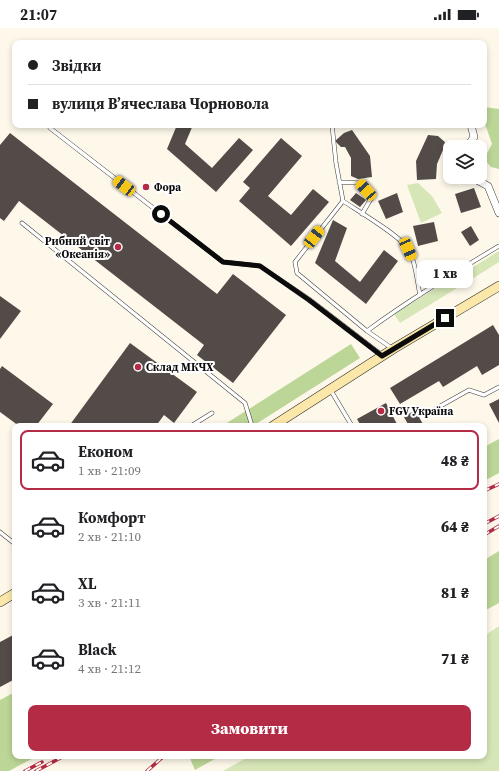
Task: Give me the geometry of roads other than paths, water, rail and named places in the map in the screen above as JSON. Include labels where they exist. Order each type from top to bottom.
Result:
[{"type":"main road","points":[[278,423],[393,349],[499,286]]},
{"type":"main road","points":[[0,602],[12,595]]},
{"type":"street","points":[[472,128],[474,137],[472,140]]},
{"type":"street","points":[[484,184],[488,186],[499,213]]},
{"type":"lane","points":[[50,128],[223,262],[260,266],[309,300],[382,356]]},
{"type":"lane","points":[[332,128],[336,163],[343,201],[400,240],[408,249],[412,258],[420,295]]},
{"type":"lane","points":[[340,182],[359,183],[372,197],[362,214]]},
{"type":"lane","points":[[343,201],[295,262],[297,274],[367,331],[393,349]]},
{"type":"lane","points":[[22,223],[245,403],[251,423]]},
{"type":"lane","points":[[367,331],[420,295],[499,246]]},
{"type":"lane","points":[[428,413],[469,390],[484,395],[499,387]]},
{"type":"lane","points":[[330,388],[350,423]]},
{"type":"lane","points":[[196,423],[212,413]]},
{"type":"lane","points":[[0,532],[12,542]]},
{"type":"railway","points":[[487,490],[499,484]]},
{"type":"railway","points":[[487,522],[499,516]]},
{"type":"railway","points":[[487,533],[499,526]]},
{"type":"railway","points":[[36,771],[58,759]]},
{"type":"railway","points":[[147,771],[161,759]]},
{"type":"railway","points":[[25,771],[42,762]]},
{"type":"place","name":"Фора","points":[[146,187]]},
{"type":"place","name":"Рибний світ «Океанія»","points":[[118,247]]},
{"type":"place","name":"Склад МКЧХ","points":[[138,367]]},
{"type":"place","name":"FGV Україна","points":[[381,411]]}]
